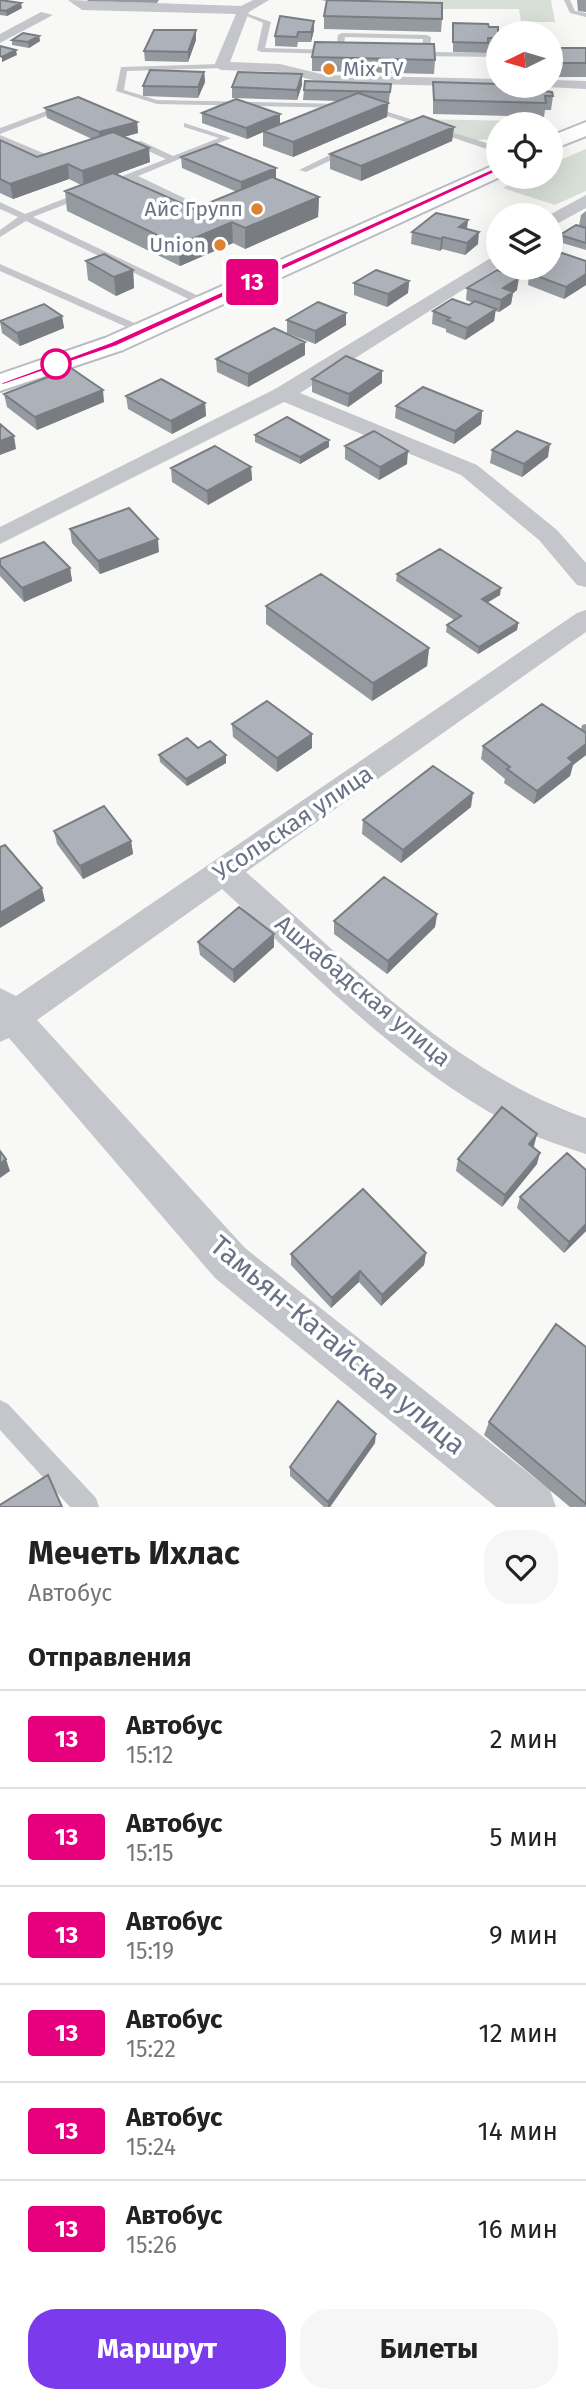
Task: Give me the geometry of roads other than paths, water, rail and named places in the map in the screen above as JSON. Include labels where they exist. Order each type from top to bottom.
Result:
[{"type":"main road","points":[[563,139],[586,128]]},
{"type":"main road","points":[[0,383],[144,331],[486,175]]},
{"type":"street","points":[[74,0],[82,6],[242,11],[262,0]]},
{"type":"street","points":[[242,11],[240,24],[221,66],[280,68],[325,79],[486,83]]},
{"type":"street","points":[[0,39],[46,15]]},
{"type":"street","points":[[564,84],[586,85]]},
{"type":"street","points":[[563,214],[586,200]]},
{"type":"street","points":[[0,537],[283,394],[486,267]]},
{"type":"street","points":[[283,394],[469,470],[548,535],[586,579]]},
{"type":"street","name":"Усольская улица","points":[[4,1015],[223,871],[586,619]]},
{"type":"street","name":"Ашхабадская улица","points":[[223,871],[368,1001],[462,1073],[537,1119],[586,1136]]},
{"type":"street","name":"Тамьян-Катайская улица","points":[[4,1015],[230,1263],[533,1507]]},
{"type":"lane","points":[[567,0],[572,12],[586,15]]},
{"type":"lane","points":[[242,11],[267,22],[261,50],[351,52]]},
{"type":"lane","points":[[339,52],[342,35],[427,37],[426,54]]},
{"type":"lane","points":[[401,53],[486,55]]},
{"type":"lane","points":[[221,66],[124,69],[120,92],[157,102],[368,107],[486,146]]},
{"type":"lane","points":[[0,131],[77,103]]},
{"type":"lane","points":[[399,127],[411,121]]},
{"type":"lane","points":[[0,234],[25,217],[227,138],[187,125]]},
{"type":"lane","points":[[0,138],[48,158],[70,150]]},
{"type":"lane","points":[[303,170],[363,143]]},
{"type":"lane","points":[[124,144],[138,144],[172,158]]},
{"type":"lane","points":[[129,175],[198,208]]},
{"type":"lane","points":[[0,205],[205,303]]},
{"type":"lane","points":[[0,267],[144,331]]},
{"type":"lane","points":[[0,1412],[88,1507]]},
{"type":"place","name":"Mix TV","points":[[329,69]]},
{"type":"place","name":"Айс Групп","points":[[257,209]]},
{"type":"place","name":"Union","points":[[220,245]]}]
